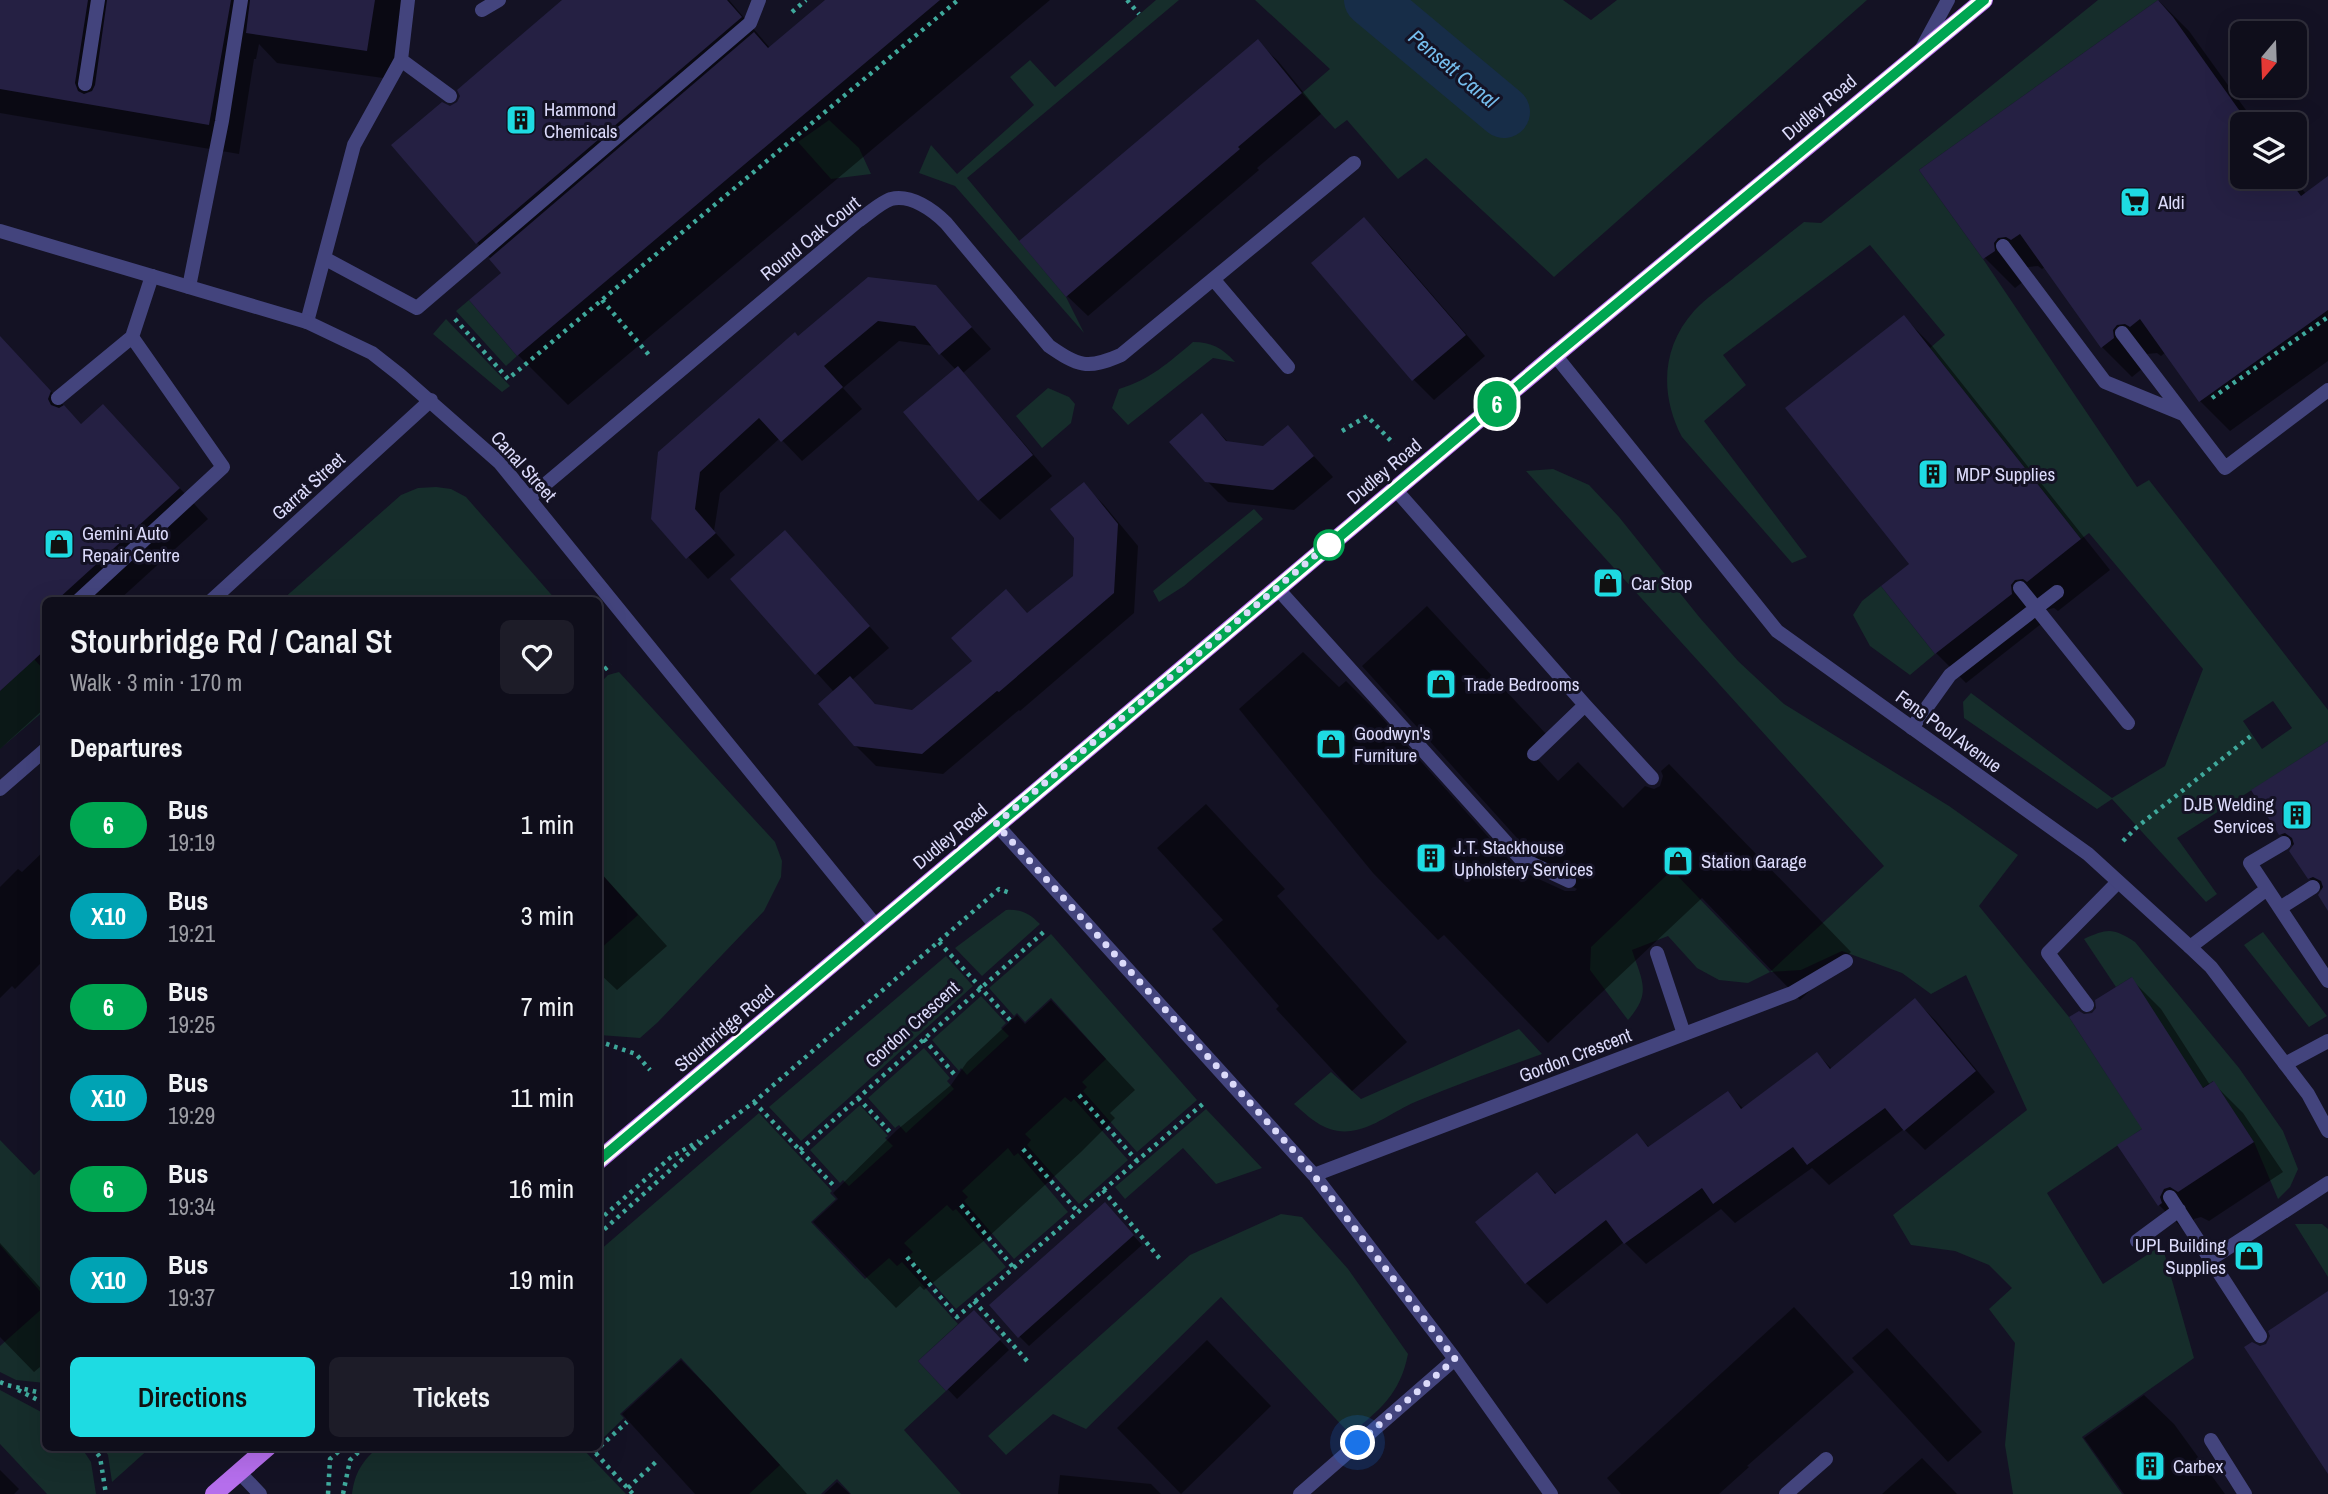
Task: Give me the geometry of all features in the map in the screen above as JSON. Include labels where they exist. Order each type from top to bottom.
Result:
[{"type":"main road","name":"Dudley Road","points":[[876,926],[1555,355],[1984,0]]},
{"type":"main road","name":"Stourbridge Road","points":[[602,1158],[876,926]]},
{"type":"main road","points":[[214,1494],[263,1451]]},
{"type":"street","points":[[85,84],[98,0]]},
{"type":"street","points":[[189,287],[222,121],[241,0]]},
{"type":"street","points":[[307,322],[354,145],[401,60],[408,0]]},
{"type":"street","points":[[482,10],[499,0]]},
{"type":"street","points":[[324,258],[417,308],[750,23],[759,0]]},
{"type":"street","name":"Dudley Road","points":[[1922,49],[1948,0]]},
{"type":"street","points":[[401,60],[450,96]]},
{"type":"street","name":"Round Oak Court","points":[[529,498],[858,221],[891,199],[911,201],[932,209],[1049,346],[1069,360],[1097,366],[1121,355],[1354,163]]},
{"type":"street","name":"Canal Street","points":[[0,231],[307,322],[372,353],[431,400],[500,463],[876,926]]},
{"type":"street","points":[[2003,246],[2105,382],[2184,415]]},
{"type":"street","points":[[58,398],[132,337],[152,276]]},
{"type":"street","points":[[1214,280],[1288,367]]},
{"type":"street","points":[[2122,333],[2225,468],[2328,390]]},
{"type":"street","points":[[82,597],[223,467],[132,337]]},
{"type":"street","name":"Fens Pool Avenue","points":[[1555,355],[1777,631],[2099,865],[2190,947],[2211,967],[2308,1094],[2328,1131]]},
{"type":"street","name":"Garrat Street","points":[[215,597],[431,400]]},
{"type":"street","points":[[1395,489],[1652,778]]},
{"type":"street","points":[[1277,588],[1520,858],[1569,881]]},
{"type":"street","points":[[2020,588],[2128,723]]},
{"type":"street","points":[[1912,728],[1950,675],[2057,592]]},
{"type":"street","points":[[1534,754],[1585,705]]},
{"type":"street","points":[[0,789],[42,752]]},
{"type":"street","points":[[996,824],[1314,1175],[1455,1359],[1551,1494]]},
{"type":"street","points":[[2284,843],[2250,863],[2328,981]]},
{"type":"street","points":[[2087,1005],[2048,953],[2118,882]]},
{"type":"street","points":[[2280,908],[2313,887]]},
{"type":"street","points":[[2190,947],[2267,889]]},
{"type":"street","points":[[1657,953],[1685,1034]]},
{"type":"street","name":"Gordon Crescent","points":[[1314,1175],[1792,993],[1846,961]]},
{"type":"street","points":[[2285,1064],[2328,1041]]},
{"type":"street","points":[[2211,1259],[2328,1182]]},
{"type":"street","points":[[2170,1197],[2260,1336]]},
{"type":"street","points":[[2137,1241],[2179,1210]]},
{"type":"street","points":[[1300,1494],[1455,1359]]},
{"type":"street","points":[[2211,1440],[2245,1494]]},
{"type":"street","points":[[1786,1494],[1826,1460]]},
{"type":"street","points":[[239,1472],[260,1494]]},
{"type":"path","points":[[448,310],[508,379],[958,0]]},
{"type":"path","points":[[1127,0],[1139,14]]},
{"type":"path","points":[[602,300],[670,380]]},
{"type":"path","points":[[2206,403],[2328,317]]},
{"type":"path","points":[[1342,431],[1367,416],[1418,470]]},
{"type":"path","points":[[602,672],[611,664]]},
{"type":"path","points":[[2099,865],[2137,827],[2252,735]]},
{"type":"path","points":[[602,1231],[707,1137],[754,1102],[999,889],[1017,896]]},
{"type":"path","name":"Gordon Crescent","points":[[800,1150],[1050,926]]},
{"type":"path","points":[[939,942],[1010,1020]]},
{"type":"path","points":[[924,1039],[954,1074]]},
{"type":"path","points":[[602,1042],[636,1054]]},
{"type":"path","points":[[1079,1095],[1137,1161]]},
{"type":"path","points":[[859,1098],[891,1133]]},
{"type":"path","points":[[907,1258],[957,1317],[1206,1101],[1215,1111]]},
{"type":"path","points":[[754,1102],[835,1187]]},
{"type":"path","points":[[602,1217],[671,1157],[707,1137]]},
{"type":"path","points":[[1023,1149],[1078,1212]]},
{"type":"path","points":[[1103,1190],[1160,1259]]},
{"type":"path","points":[[961,1205],[1013,1267]]},
{"type":"path","points":[[974,1301],[1028,1362]]},
{"type":"path","points":[[0,1382],[42,1402]]},
{"type":"path","points":[[7,1385],[42,1393]]},
{"type":"path","points":[[602,1442],[627,1422]]},
{"type":"path","points":[[95,1451],[100,1457],[106,1494]]},
{"type":"path","points":[[328,1494],[330,1459],[339,1451]]},
{"type":"path","points":[[343,1494],[350,1461],[360,1451]]},
{"type":"path","points":[[593,1451],[633,1494]]},
{"type":"path","points":[[628,1488],[659,1459]]},
{"type":"green space","points":[[1156,0],[1179,0],[967,178],[1066,297],[1084,333],[955,186],[919,173],[931,145],[957,174],[1034,105],[1010,77],[1030,60],[1055,87]]},
{"type":"green space","points":[[1255,0],[1563,0],[1591,20],[1617,0],[1867,0],[1554,277],[1426,158],[1398,179],[1347,120],[1335,129],[1302,93],[1330,69]]},
{"type":"green space","points":[[2098,0],[2158,0],[1919,170],[1983,259],[2137,487],[2149,480],[2328,710],[2328,741],[2177,838],[2217,894],[2206,902],[2112,799],[2097,809],[1964,718],[1963,702],[1971,693],[2112,798],[2165,766],[2203,669],[2089,533],[2081,539],[1930,348],[1945,335],[1870,245],[1723,355],[1746,385],[1704,421],[1807,557],[1792,563],[1682,437],[1670,405],[1667,372],[1675,340],[1683,325],[1704,302],[1804,222],[1821,223]],"holes":[[[2273,701],[2292,728],[2262,749],[2243,721]]]},
{"type":"green space","points":[[829,120],[859,148],[871,174],[831,179],[798,142]]},
{"type":"green space","points":[[469,300],[517,356],[506,366],[456,311]]},
{"type":"green space","points":[[446,319],[510,386],[502,392],[433,334]]},
{"type":"green space","points":[[1193,342],[1216,347],[1235,362],[1213,358],[1128,425],[1112,408],[1119,389],[1150,375]]},
{"type":"green space","points":[[1048,388],[1069,397],[1075,404],[1071,423],[1042,448],[1016,416]]},
{"type":"green space","points":[[1553,469],[1589,485],[1619,517],[1738,661],[1784,704],[1949,806],[2018,855],[1979,906],[2069,1017],[2132,1113],[2132,977],[2116,987],[2084,939],[2105,931],[2116,932],[2135,942],[2239,1068],[2283,1131],[2298,1169],[2290,1187],[2278,1199],[2254,1142],[2213,1081],[2047,1193],[2103,1284],[2162,1245],[2194,1358],[2082,1437],[2122,1494],[2013,1494],[2005,1445],[2015,1343],[1989,1309],[2012,1288],[1989,1265],[1955,1251],[1911,1245],[1893,1215],[2027,1110],[1966,975],[1931,994],[1902,973],[1842,951],[1801,970],[1770,972],[1884,866],[1526,471]]},
{"type":"green space","points":[[418,488],[451,489],[466,497],[553,597],[285,597],[401,495]]},
{"type":"green space","points":[[1254,509],[1263,519],[1184,586],[1159,602],[1153,591]]},
{"type":"green space","points":[[1881,586],[1935,654],[1910,675],[1870,646],[1853,615],[1862,601]]},
{"type":"green space","points":[[34,659],[42,668],[42,713],[0,749],[0,691]]},
{"type":"green space","points":[[619,672],[775,842],[782,861],[781,877],[764,911],[640,1038],[602,1035],[602,947],[638,915],[602,874],[602,681],[608,675]]},
{"type":"green space","points":[[1672,870],[1770,972],[1748,983],[1719,980],[1697,968],[1668,936],[1632,950],[1643,986],[1640,1002],[1628,1020],[1590,970],[1591,947]]},
{"type":"green space","points":[[1006,910],[1024,912],[1040,924],[982,976],[955,948]]},
{"type":"green space","points":[[2263,932],[2327,1016],[2309,1027],[2244,945]]},
{"type":"green space","points":[[1051,934],[1197,1100],[1137,1152],[1083,1091],[1087,1087],[1082,1082],[1106,1059],[1051,998],[1025,1022],[1017,1013],[1014,1016],[989,988]]},
{"type":"green space","points":[[946,956],[973,986],[801,1141],[769,1107]]},
{"type":"green space","points":[[981,996],[1006,1023],[1001,1028],[1009,1036],[967,1075],[961,1068],[959,1071],[932,1040]]},
{"type":"green space","points":[[1519,1029],[1542,1054],[1431,1095],[1359,1129],[1342,1131],[1326,1128],[1294,1104],[1331,1072],[1361,1099]]},
{"type":"green space","points":[[924,1048],[950,1078],[947,1081],[954,1089],[906,1133],[899,1125],[895,1128],[868,1098]]},
{"type":"green space","points":[[1065,1097],[1071,1102],[1074,1099],[1128,1160],[1079,1204],[1027,1145],[1031,1140],[1025,1134]]},
{"type":"green space","points":[[860,1105],[888,1136],[885,1138],[893,1146],[849,1186],[843,1180],[840,1183],[810,1150]]},
{"type":"green space","points":[[1206,1109],[1262,1168],[1216,1184],[1183,1148],[1125,1199],[1115,1187]]},
{"type":"green space","points":[[759,1113],[832,1191],[830,1193],[836,1199],[811,1222],[865,1279],[889,1258],[897,1266],[902,1262],[958,1324],[918,1361],[946,1391],[904,1430],[961,1494],[851,1494],[837,1479],[821,1494],[749,1494],[780,1465],[681,1358],[620,1414],[624,1418],[602,1439],[602,1248]]},
{"type":"green space","points":[[0,1140],[34,1175],[42,1168],[42,1294],[0,1245]]},
{"type":"green space","points":[[1008,1148],[1014,1156],[1018,1153],[1068,1212],[1014,1259],[964,1201],[968,1197],[962,1191]]},
{"type":"green space","points":[[947,1205],[953,1211],[956,1209],[1006,1267],[956,1309],[909,1256],[913,1252],[904,1243]]},
{"type":"green space","points":[[1281,1214],[1302,1217],[1348,1269],[1408,1354],[1394,1391],[1371,1417],[1350,1434],[1221,1297],[1086,1429],[1053,1414],[1006,1455],[988,1436],[1190,1255]]},
{"type":"green space","points":[[2295,1224],[2322,1224],[2328,1229],[2328,1277]]},
{"type":"green space","points":[[42,1309],[42,1383],[16,1380],[0,1372],[0,1346]]},
{"type":"green space","points":[[0,1390],[42,1412],[42,1451],[84,1451],[91,1462],[96,1494],[47,1494],[0,1444]]},
{"type":"green space","points":[[106,1451],[147,1451],[112,1482]]},
{"type":"green space","points":[[374,1451],[585,1451],[626,1494],[352,1494],[355,1479]]},
{"type":"building","points":[[0,0],[88,0],[75,83],[78,91],[84,94],[92,91],[95,85],[107,0],[231,0],[209,125],[0,89]]},
{"type":"building","points":[[250,0],[375,0],[367,51],[246,33]]},
{"type":"building","name":"Hammond Chemicals","points":[[562,0],[727,0],[742,17],[476,244],[391,145],[442,102],[450,106],[457,102],[460,96],[457,90]]},
{"type":"building","points":[[825,0],[940,0],[517,356],[469,300],[501,273],[489,259],[754,32],[768,48]]},
{"type":"building","name":"Aldi","points":[[2158,0],[2240,112],[2230,112],[2230,189],[2296,189],[2301,196],[2328,176],[2328,310],[2199,402],[2140,319],[2130,327],[2125,324],[2117,325],[2113,330],[2114,338],[2101,348],[2020,234],[2011,240],[2006,237],[1998,238],[1994,243],[1995,251],[1983,259],[1919,170]]},
{"type":"building","points":[[1258,39],[1302,93],[1066,297],[1019,241]]},
{"type":"building","points":[[1364,217],[1466,335],[1412,381],[1311,263]]},
{"type":"building","points":[[868,277],[936,285],[972,327],[939,355],[915,326],[878,321],[824,366],[843,387],[781,442],[759,418],[700,472],[695,509],[716,533],[686,559],[651,519],[658,452],[795,332],[798,336]]},
{"type":"building","name":"MDP Supplies","points":[[1904,315],[2081,539],[2027,582],[2023,579],[2015,580],[2011,585],[2012,594],[1935,654],[1881,586],[1909,564],[1785,408]]},
{"type":"building","name":"Gemini Auto Repair Centre","points":[[0,336],[51,391],[48,399],[51,405],[59,408],[64,405],[81,424],[103,404],[180,488],[60,597],[42,597],[42,653],[0,691]]},
{"type":"building","points":[[958,366],[1033,455],[978,501],[903,412]]},
{"type":"building","points":[[1202,413],[1226,441],[1263,446],[1288,425],[1314,456],[1273,490],[1205,482],[1169,442]]},
{"type":"building","points":[[1084,482],[1118,524],[1114,593],[922,754],[854,746],[818,704],[850,676],[875,704],[912,710],[972,661],[951,638],[1006,589],[1027,613],[1073,576],[1074,538],[1050,509]]},
{"type":"building","points":[[785,530],[870,626],[815,675],[730,579]]},
{"type":"building","name":"DJB Welding Services","points":[[2328,741],[2328,911],[2318,895],[2323,887],[2321,881],[2313,877],[2308,879],[2289,851],[2294,844],[2292,838],[2285,833],[2279,835],[2251,790]]},
{"type":"building","points":[[2132,977],[2203,1088],[2214,1081],[2254,1142],[2178,1192],[2170,1187],[2164,1189],[2160,1197],[2162,1203],[2158,1206],[2117,1145],[2142,1129],[2069,1017],[2079,1011],[2084,1014],[2092,1013],[2096,1008],[2095,1000]]},
{"type":"building","points":[[1915,998],[1976,1071],[1904,1131],[1885,1108],[1807,1165],[1793,1147],[1713,1204],[1702,1188],[1624,1244],[1606,1220],[1525,1284],[1475,1222],[1537,1172],[1555,1194],[1637,1133],[1648,1147],[1728,1091],[1741,1109],[1817,1052],[1830,1069]]},
{"type":"building","points":[[1105,1202],[1134,1235],[1018,1338],[989,1305]]},
{"type":"building","points":[[2328,1291],[2328,1474],[2244,1347],[2252,1342],[2260,1346],[2266,1344],[2270,1336],[2268,1331]]},
{"type":"building","points":[[974,1310],[1001,1339],[946,1391],[918,1361]]},
{"type":"waterway","name":"Pensett Canal","points":[[1370,0],[1504,112]]},
{"type":"bus line","name":"6","points":[[602,1158],[1555,355],[1984,0]]},
{"type":"place","name":"Hammond Chemicals","points":[[521,120]]},
{"type":"place","name":"Aldi","points":[[2135,202]]},
{"type":"place","name":"MDP Supplies","points":[[1933,474]]},
{"type":"place","name":"Gemini Auto Repair Centre","points":[[59,544]]},
{"type":"place","name":"Car Stop","points":[[1608,583]]},
{"type":"place","name":"Trade Bedrooms","points":[[1441,684]]},
{"type":"place","name":"Goodwyn's Furniture","points":[[1331,744]]},
{"type":"place","name":"DJB Welding Services","points":[[2297,815]]},
{"type":"place","name":"J.T. Stackhouse Upholstery Services","points":[[1431,858]]},
{"type":"place","name":"Station Garage","points":[[1678,861]]},
{"type":"place","name":"UPL Building Supplies","points":[[2249,1256]]},
{"type":"place","name":"Carbex","points":[[2150,1466]]},
{"type":"route","points":[[1329,545],[1336,538],[996,824],[1303,1161],[1455,1359],[1358,1443]]}]
